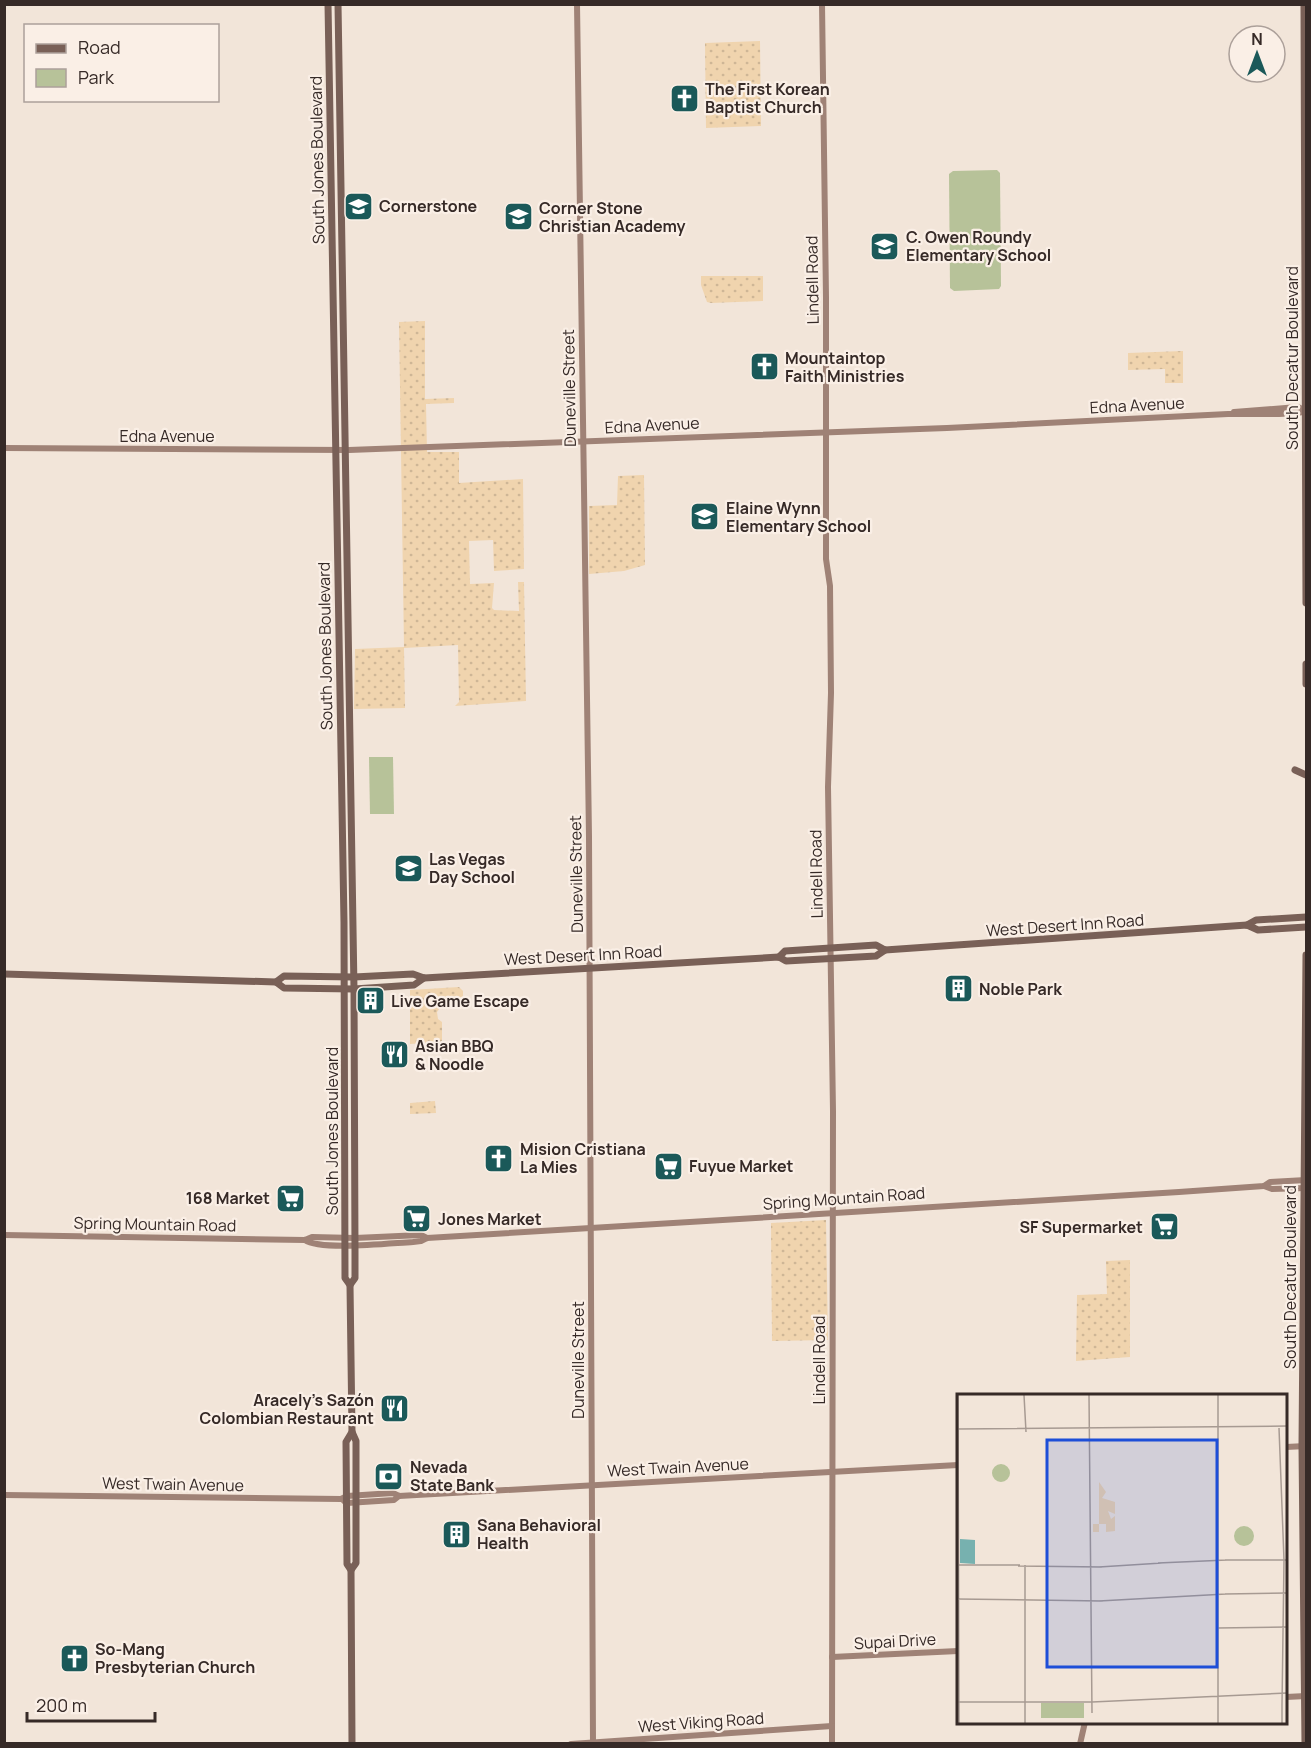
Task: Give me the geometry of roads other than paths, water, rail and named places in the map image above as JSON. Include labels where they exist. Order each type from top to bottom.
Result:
[{"type":"main road","name":"South Jones Boulevard","points":[[328,4],[345,977],[345,1278],[350,1285],[352,1432],[356,1442],[356,1563],[351,1570]]},
{"type":"main road","name":"South Jones Boulevard","points":[[338,4],[354,977],[355,1278],[350,1285]]},
{"type":"main road","name":"South Decatur Boulevard","points":[[1304,4],[1306,603]]},
{"type":"main road","points":[[329,52],[333,57],[333,67],[339,80]]},
{"type":"main road","points":[[1306,664],[1306,684]]},
{"type":"main road","points":[[1295,770],[1306,775]]},
{"type":"main road","name":"West Desert Inn Road","points":[[1247,926],[1256,920],[1306,917]]},
{"type":"main road","name":"West Desert Inn Road","points":[[276,982],[284,976],[354,977],[413,974],[424,978],[779,957],[786,962],[876,956],[885,950],[1247,926],[1258,930],[1306,927]]},
{"type":"main road","name":"West Desert Inn Road","points":[[779,957],[785,951],[876,945],[885,950]]},
{"type":"main road","name":"South Decatur Boulevard","points":[[1305,1743],[1303,1263],[1306,955]]},
{"type":"main road","name":"West Desert Inn Road","points":[[4,974],[276,982],[284,988],[345,989],[414,985],[424,978]]},
{"type":"main road","points":[[345,1111],[354,1107]]},
{"type":"main road","points":[[1303,1263],[1306,1271]]},
{"type":"main road","name":"South Jones Boulevard","points":[[352,1432],[346,1442],[345,1499],[347,1564],[351,1570],[352,1743]]},
{"type":"street","name":"Duneville Street","points":[[577,4],[590,968],[593,1743]]},
{"type":"street","name":"Lindell Road","points":[[822,4],[826,559],[830,586],[831,693],[828,787],[831,948],[832,1743]]},
{"type":"street","name":"Edna Avenue","points":[[4,448],[345,450],[947,428],[1228,414],[1243,410],[1290,407],[1298,407],[1306,411]]},
{"type":"street","name":"Spring Mountain Road","points":[[4,1235],[305,1240],[311,1244],[421,1235],[427,1238],[1264,1186],[1272,1189],[1305,1184]]},
{"type":"street","points":[[1287,1447],[1304,1446]]},
{"type":"street","name":"West Twain Avenue","points":[[4,1495],[394,1500],[399,1496],[957,1465]]},
{"type":"street","name":"Supai Drive","points":[[832,1657],[957,1651]]},
{"type":"street","points":[[1287,1697],[1305,1696]]},
{"type":"street","points":[[1080,1743],[1085,1724]]},
{"type":"street","name":"West Viking Road","points":[[571,1743],[832,1726]]},
{"type":"place","name":"The First Korean Baptist Church","points":[[684,98]]},
{"type":"place","name":"Cornerstone","points":[[358,206]]},
{"type":"place","name":"Corner Stone Christian Academy","points":[[518,217]]},
{"type":"place","name":"C. Owen Roundy Elementary School","points":[[885,246]]},
{"type":"place","name":"Mountaintop Faith Ministries","points":[[764,367]]},
{"type":"place","name":"Elaine Wynn Elementary School","points":[[705,517]]},
{"type":"place","name":"Las Vegas Day School","points":[[408,868]]},
{"type":"place","name":"Noble Park","points":[[958,989]]},
{"type":"place","name":"Live Game Escape","points":[[370,1001]]},
{"type":"place","name":"Asian BBQ & Noodle","points":[[394,1055]]},
{"type":"place","name":"Mision Cristiana La Mies","points":[[499,1158]]},
{"type":"place","name":"Fuyue Market","points":[[668,1166]]},
{"type":"place","name":"168 Market","points":[[291,1198]]},
{"type":"place","name":"Jones Market","points":[[417,1219]]},
{"type":"place","name":"SF Supermarket","points":[[1164,1227]]},
{"type":"place","name":"Aracely's Sazón Colombian Restaurant","points":[[395,1409]]},
{"type":"place","name":"Nevada State Bank","points":[[389,1476]]},
{"type":"place","name":"Sana Behavioral Health","points":[[456,1534]]},
{"type":"place","name":"So-Mang Presbyterian Church","points":[[74,1658]]}]
